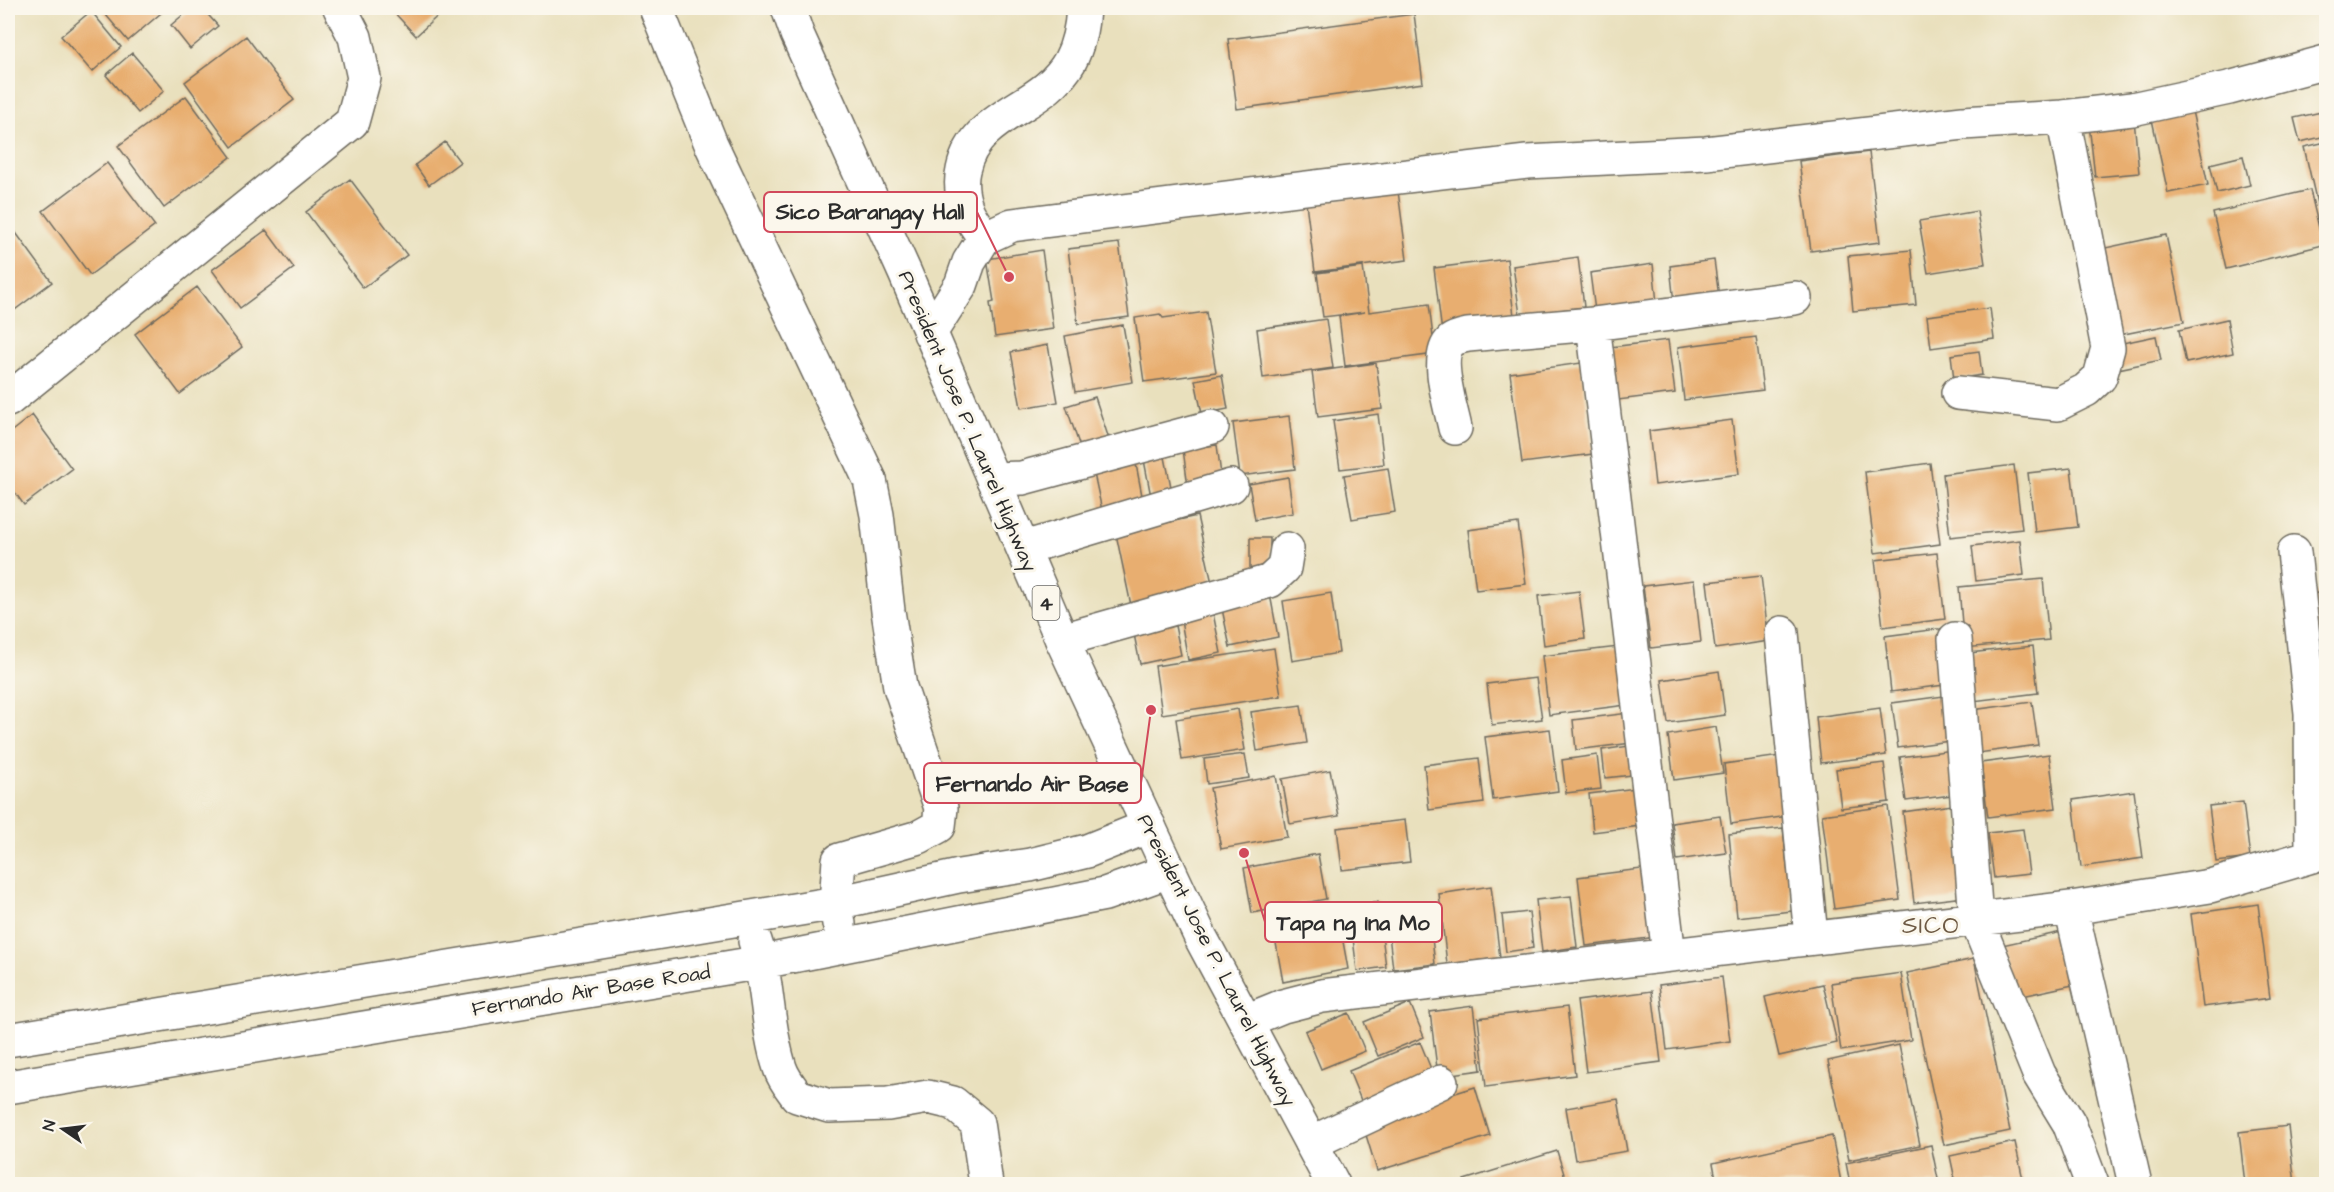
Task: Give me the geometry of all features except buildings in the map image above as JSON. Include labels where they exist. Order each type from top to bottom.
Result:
[{"type":"main road","points":[[8,400],[352,122],[364,78],[355,37],[340,8]]},
{"type":"main road","points":[[656,8],[711,144],[870,480],[877,515],[888,611],[900,687],[940,808],[939,826],[919,837],[838,860],[836,903],[842,945]]},
{"type":"main road","name":"President Jose P. Laurel Highway","points":[[788,8],[797,34],[905,273],[1062,640],[1201,938],[1333,1185]]},
{"type":"main road","points":[[984,238],[967,210],[960,183],[966,156],[981,134],[1033,99],[1053,82],[1070,61],[1078,39],[1083,8]]},
{"type":"main road","points":[[930,333],[960,285],[973,255],[984,238],[1012,225],[1516,164],[1706,153],[1963,123],[2063,117],[2132,109],[2229,88],[2326,62]]},
{"type":"main road","points":[[1958,393],[2058,404],[2086,390],[2100,377],[2108,348],[2063,117]]},
{"type":"main road","points":[[1455,428],[1444,375],[1445,350],[1452,340],[1468,335],[1593,324],[1795,298]]},
{"type":"main road","points":[[1593,324],[1669,955]]},
{"type":"main road","points":[[993,479],[1022,478],[1212,427]]},
{"type":"main road","points":[[1023,548],[1231,486]]},
{"type":"main road","points":[[1062,640],[1270,581],[1284,568],[1287,549]]},
{"type":"main road","points":[[1246,1022],[1283,1006],[1322,996],[2071,908],[2210,886],[2319,852],[2311,713],[2294,552]]},
{"type":"main road","points":[[1782,633],[1811,937]]},
{"type":"main road","points":[[1955,639],[1976,919],[2039,1074],[2069,1123],[2092,1185]]},
{"type":"main road","name":"Fernando Air Base Road","points":[[8,1040],[836,903],[959,876],[1030,865],[1087,851],[1149,826]]},
{"type":"main road","name":"Fernando Air Base Road","points":[[8,1087],[762,962],[1105,894],[1169,871]]},
{"type":"main road","points":[[959,876],[966,883],[970,896],[972,922]]},
{"type":"main road","points":[[916,886],[915,914],[923,930]]},
{"type":"main road","points":[[2071,908],[2135,1185]]},
{"type":"main road","points":[[747,919],[762,962],[770,1030],[780,1071],[797,1096],[829,1106],[888,1104],[928,1097],[953,1103],[977,1124],[986,1185]]},
{"type":"main road","points":[[414,974],[402,987],[399,997],[402,1007],[416,1019]]},
{"type":"main road","points":[[346,985],[359,1006],[348,1031]]},
{"type":"main road","points":[[1311,1143],[1441,1083]]},
{"type":"place","name":"Sico Barangay Hall","points":[[1009,277]]},
{"type":"place","name":"Fernando Air Base","points":[[1151,710]]},
{"type":"place","name":"Tapa ng Ina Mo","points":[[1244,853]]},
{"type":"district","name":"SICO","points":[[1931,925]]}]
